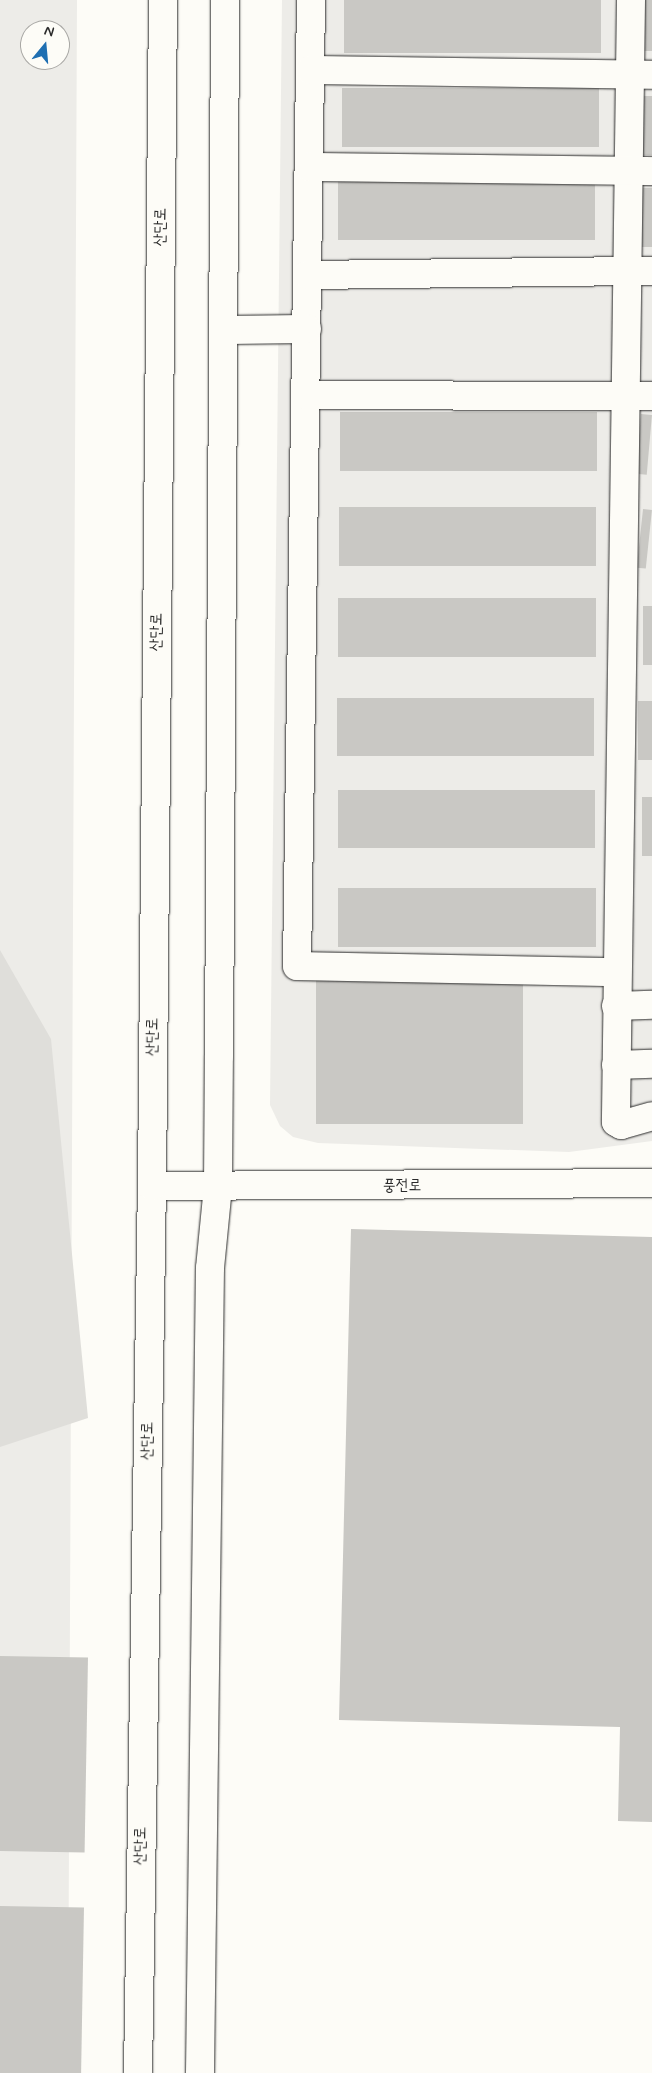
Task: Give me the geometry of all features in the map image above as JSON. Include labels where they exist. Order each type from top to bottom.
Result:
[{"type":"street","name":"산단로","points":[[138,2073],[152,1186],[163,0]]},
{"type":"street","points":[[200,2073],[210,1268],[218,1186],[226,0]]},
{"type":"street","points":[[312,0],[297,966],[617,972]]},
{"type":"street","points":[[631,0],[641,75],[639,271],[625,396],[616,1122],[621,1125],[652,1116]]},
{"type":"street","points":[[310,70],[641,75]]},
{"type":"street","points":[[309,167],[640,170]]},
{"type":"street","points":[[308,274],[639,271]]},
{"type":"street","points":[[224,330],[306,329]]},
{"type":"street","points":[[306,395],[652,396]]},
{"type":"street","points":[[616,1006],[652,1005]]},
{"type":"street","points":[[616,1065],[652,1064]]},
{"type":"street","name":"풍전로","points":[[152,1186],[652,1183]]},
{"type":"shaded area","points":[[0,0],[77,0],[68,2073],[0,2073]]},
{"type":"shaded area","points":[[282,0],[652,0],[652,1141],[569,1152],[318,1143],[293,1137],[280,1126],[270,1105]]},
{"type":"shaded area","points":[[0,950],[51,1039],[88,1418],[0,1447]]},
{"type":"building","points":[[344,0],[601,0],[601,53],[344,53]]},
{"type":"building","points":[[642,0],[652,0],[652,51],[642,51]]},
{"type":"building","points":[[342,88],[599,88],[599,147],[342,147]]},
{"type":"building","points":[[641,96],[652,96],[652,155],[641,155]]},
{"type":"building","points":[[338,181],[595,181],[595,240],[338,240]]},
{"type":"building","points":[[640,188],[652,188],[652,247],[640,247]]},
{"type":"building","points":[[340,412],[597,412],[597,471],[340,471]]},
{"type":"building","points":[[641,414],[652,415],[647,475],[636,474]]},
{"type":"building","points":[[339,507],[596,507],[596,566],[339,566]]},
{"type":"building","points":[[643,509],[652,510],[646,569],[637,568]]},
{"type":"building","points":[[338,598],[596,598],[596,657],[338,657]]},
{"type":"building","points":[[643,606],[652,606],[652,665],[643,665]]},
{"type":"building","points":[[337,698],[594,698],[594,756],[337,756]]},
{"type":"building","points":[[638,701],[652,701],[652,760],[638,760]]},
{"type":"building","points":[[338,790],[595,790],[595,848],[338,848]]},
{"type":"building","points":[[642,797],[652,797],[652,856],[642,856]]},
{"type":"building","points":[[338,888],[596,888],[596,947],[338,947]]},
{"type":"building","points":[[316,977],[523,977],[523,1124],[316,1124]]},
{"type":"building","points":[[351,1229],[652,1237],[652,1822],[618,1821],[620,1727],[339,1720]]},
{"type":"building","points":[[0,1656],[88,1658],[85,1853],[0,1851]]},
{"type":"building","points":[[0,1906],[84,1907],[81,2073],[0,2073]]}]
